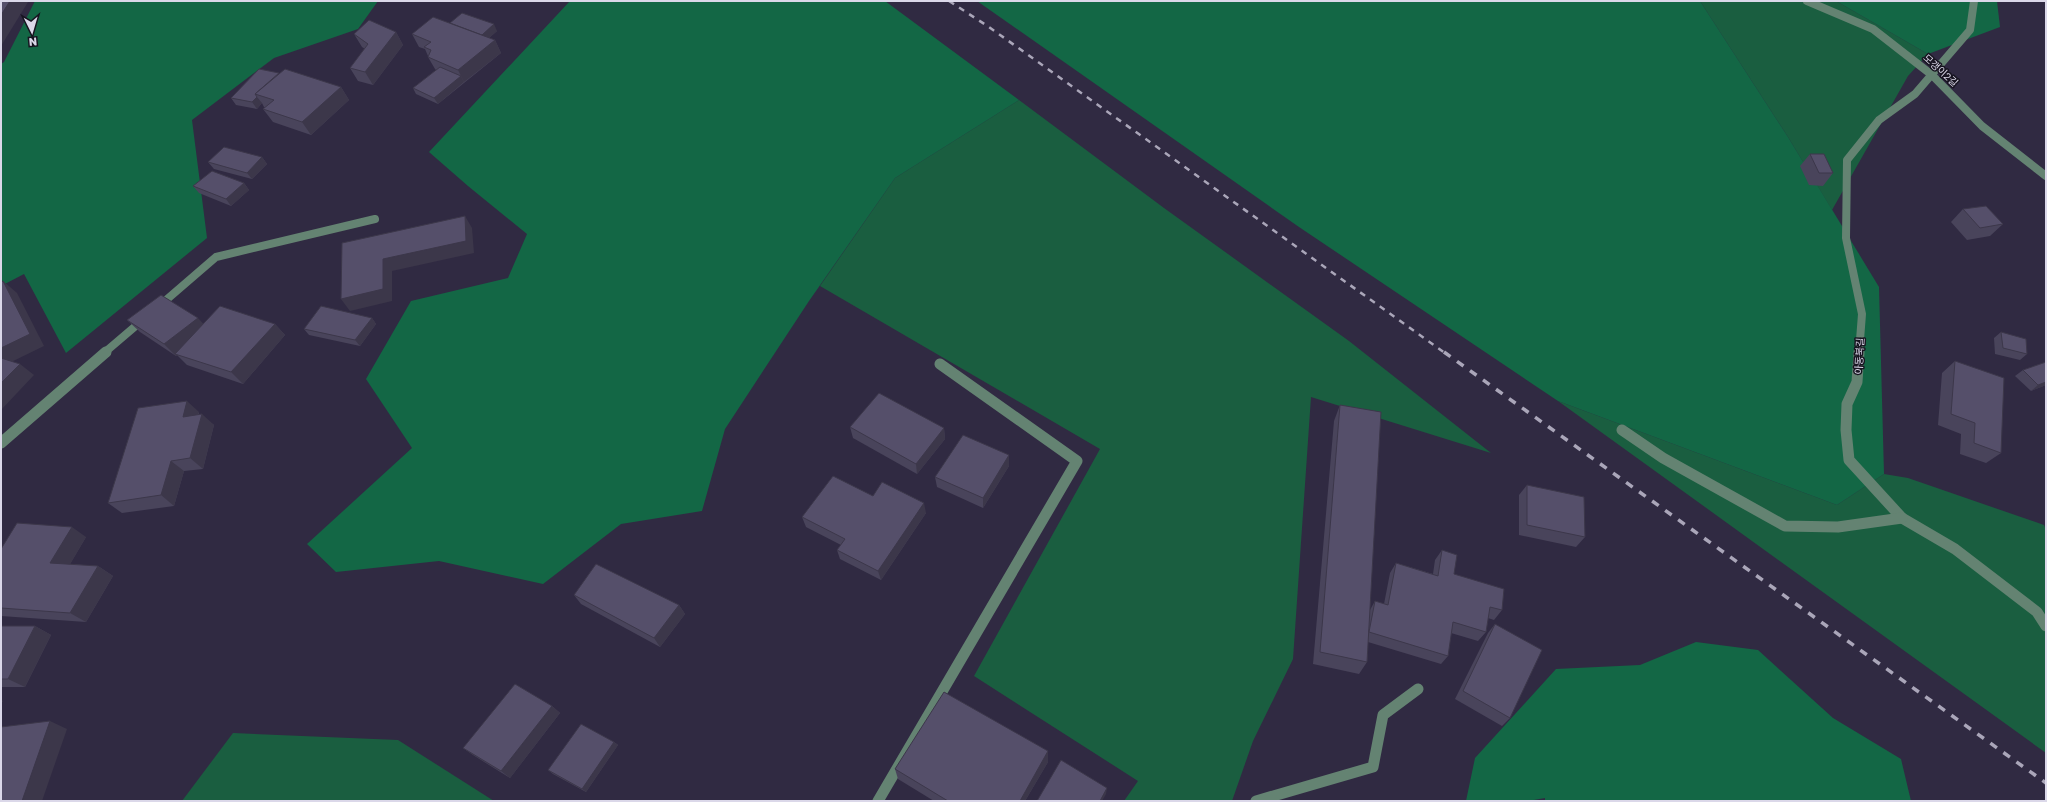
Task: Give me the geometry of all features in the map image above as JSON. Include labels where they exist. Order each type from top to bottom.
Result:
[{"type":"street","name":"모갱이2길","points":[[1807,1],[1873,29],[1932,75],[1982,126],[2046,176]]},
{"type":"street","name":"아동북길","points":[[1974,1],[1970,30],[1915,94],[1880,120],[1847,160],[1846,238],[1862,314],[1857,382],[1847,404],[1846,430],[1849,460],[1902,518],[1955,549],[2036,612],[2046,626]]},
{"type":"street","points":[[1,443],[216,256],[375,219]]},
{"type":"street","points":[[878,801],[1077,461],[940,364]]},
{"type":"street","points":[[1622,430],[1663,458],[1785,526],[1838,527],[1902,518]]},
{"type":"street","points":[[1256,801],[1373,767],[1383,714],[1418,689]]},
{"type":"green space","points":[[35,1],[378,1],[358,29],[274,58],[192,120],[207,238],[66,353],[24,274],[1,286],[1,64],[4,62]]},
{"type":"green space","points":[[570,1],[885,1],[1019,100],[895,178],[809,301],[725,429],[702,511],[621,524],[543,584],[439,561],[336,572],[307,544],[412,448],[366,379],[411,301],[508,278],[527,234],[429,152]]},
{"type":"green space","points":[[977,1],[1700,1],[1788,137],[1879,287],[1884,474],[1837,505],[1558,401],[1299,227]]},
{"type":"green space","points":[[1700,1],[1836,1],[1928,54],[1908,76],[1832,210],[1788,137]]},
{"type":"green space","points":[[1836,1],[1997,1],[2000,27],[1928,54]]},
{"type":"green space","points":[[1019,100],[1164,208],[1349,341],[1491,453],[1311,397],[1293,659],[1253,741],[1232,801],[1124,801],[1138,781],[974,676],[1100,449],[820,286],[895,178]]},
{"type":"green space","points":[[1558,401],[1837,505],[1884,474],[1908,478],[2044,525],[2046,530],[2046,753]]},
{"type":"green space","points":[[1696,642],[1758,650],[1833,718],[1901,759],[1911,801],[1545,801],[1545,798],[1528,801],[1466,801],[1475,758],[1556,669],[1640,665]]},
{"type":"green space","points":[[233,733],[398,740],[494,801],[182,801]]},
{"type":"building","points":[[1,1],[10,1],[1,15]]},
{"type":"building","points":[[462,13],[494,24],[482,35],[450,23]]},
{"type":"building","points":[[433,17],[495,40],[458,70],[428,57],[431,50],[424,47],[431,42],[412,34]]},
{"type":"building","points":[[369,20],[396,32],[365,72],[350,68],[368,44],[354,34]]},
{"type":"building","points":[[440,67],[461,76],[434,98],[413,88]]},
{"type":"building","points":[[259,69],[279,73],[255,94],[257,97],[252,102],[231,98]]},
{"type":"building","points":[[285,69],[341,87],[302,122],[263,109],[274,100],[255,94]]},
{"type":"building","points":[[224,147],[262,157],[247,173],[208,162]]},
{"type":"building","points":[[1810,154],[1824,154],[1833,173],[1819,173]]},
{"type":"building","points":[[212,171],[244,183],[226,199],[193,186]]},
{"type":"building","points":[[1986,206],[2003,224],[1980,228],[1963,209]]},
{"type":"building","points":[[465,216],[466,241],[383,259],[383,289],[341,299],[342,243]]},
{"type":"building","points":[[3,281],[30,334],[1,348],[1,282]]},
{"type":"building","points":[[161,295],[198,318],[164,344],[127,320]]},
{"type":"building","points":[[220,306],[275,324],[231,372],[175,354]]},
{"type":"building","points":[[321,306],[372,318],[355,340],[304,329]]},
{"type":"building","points":[[2001,332],[2026,339],[2027,354],[2003,348]]},
{"type":"building","points":[[1,358],[20,364],[1,383]]},
{"type":"building","points":[[1955,361],[2004,378],[2001,453],[1974,443],[1975,423],[1951,414]]},
{"type":"building","points":[[2046,362],[2046,382],[2038,385],[2023,370]]},
{"type":"building","points":[[879,393],[944,428],[916,464],[850,427]]},
{"type":"building","points":[[187,401],[183,417],[202,414],[190,458],[171,461],[161,495],[108,503],[138,408]]},
{"type":"building","points":[[1340,405],[1381,412],[1367,662],[1320,652]]},
{"type":"building","points":[[963,435],[1009,455],[983,498],[935,477]]},
{"type":"building","points":[[833,476],[873,496],[882,482],[924,503],[878,571],[837,550],[845,539],[802,517]]},
{"type":"building","points":[[1527,485],[1584,497],[1585,537],[1527,525]]},
{"type":"building","points":[[17,523],[72,527],[50,563],[98,566],[70,613],[1,608],[1,549]]},
{"type":"building","points":[[1442,550],[1457,555],[1454,574],[1504,589],[1502,610],[1490,607],[1486,632],[1453,622],[1448,656],[1369,632],[1375,601],[1388,605],[1396,563],[1438,576]]},
{"type":"building","points":[[596,564],[679,605],[654,638],[574,595]]},
{"type":"building","points":[[1495,624],[1542,650],[1510,718],[1463,691]]},
{"type":"building","points":[[1,626],[35,626],[8,679],[1,679]]},
{"type":"building","points":[[515,684],[552,706],[501,771],[463,748]]},
{"type":"building","points":[[944,692],[1048,751],[1020,801],[948,801],[895,769]]},
{"type":"building","points":[[50,721],[22,801],[1,801],[1,727]]},
{"type":"building","points":[[581,724],[614,742],[582,789],[548,770]]},
{"type":"building","points":[[1061,760],[1107,788],[1100,801],[1037,801]]},
{"type":"railway","points":[[949,1],[989,27],[1445,353]]},
{"type":"railway","points":[[1444,352],[2046,783]]}]
